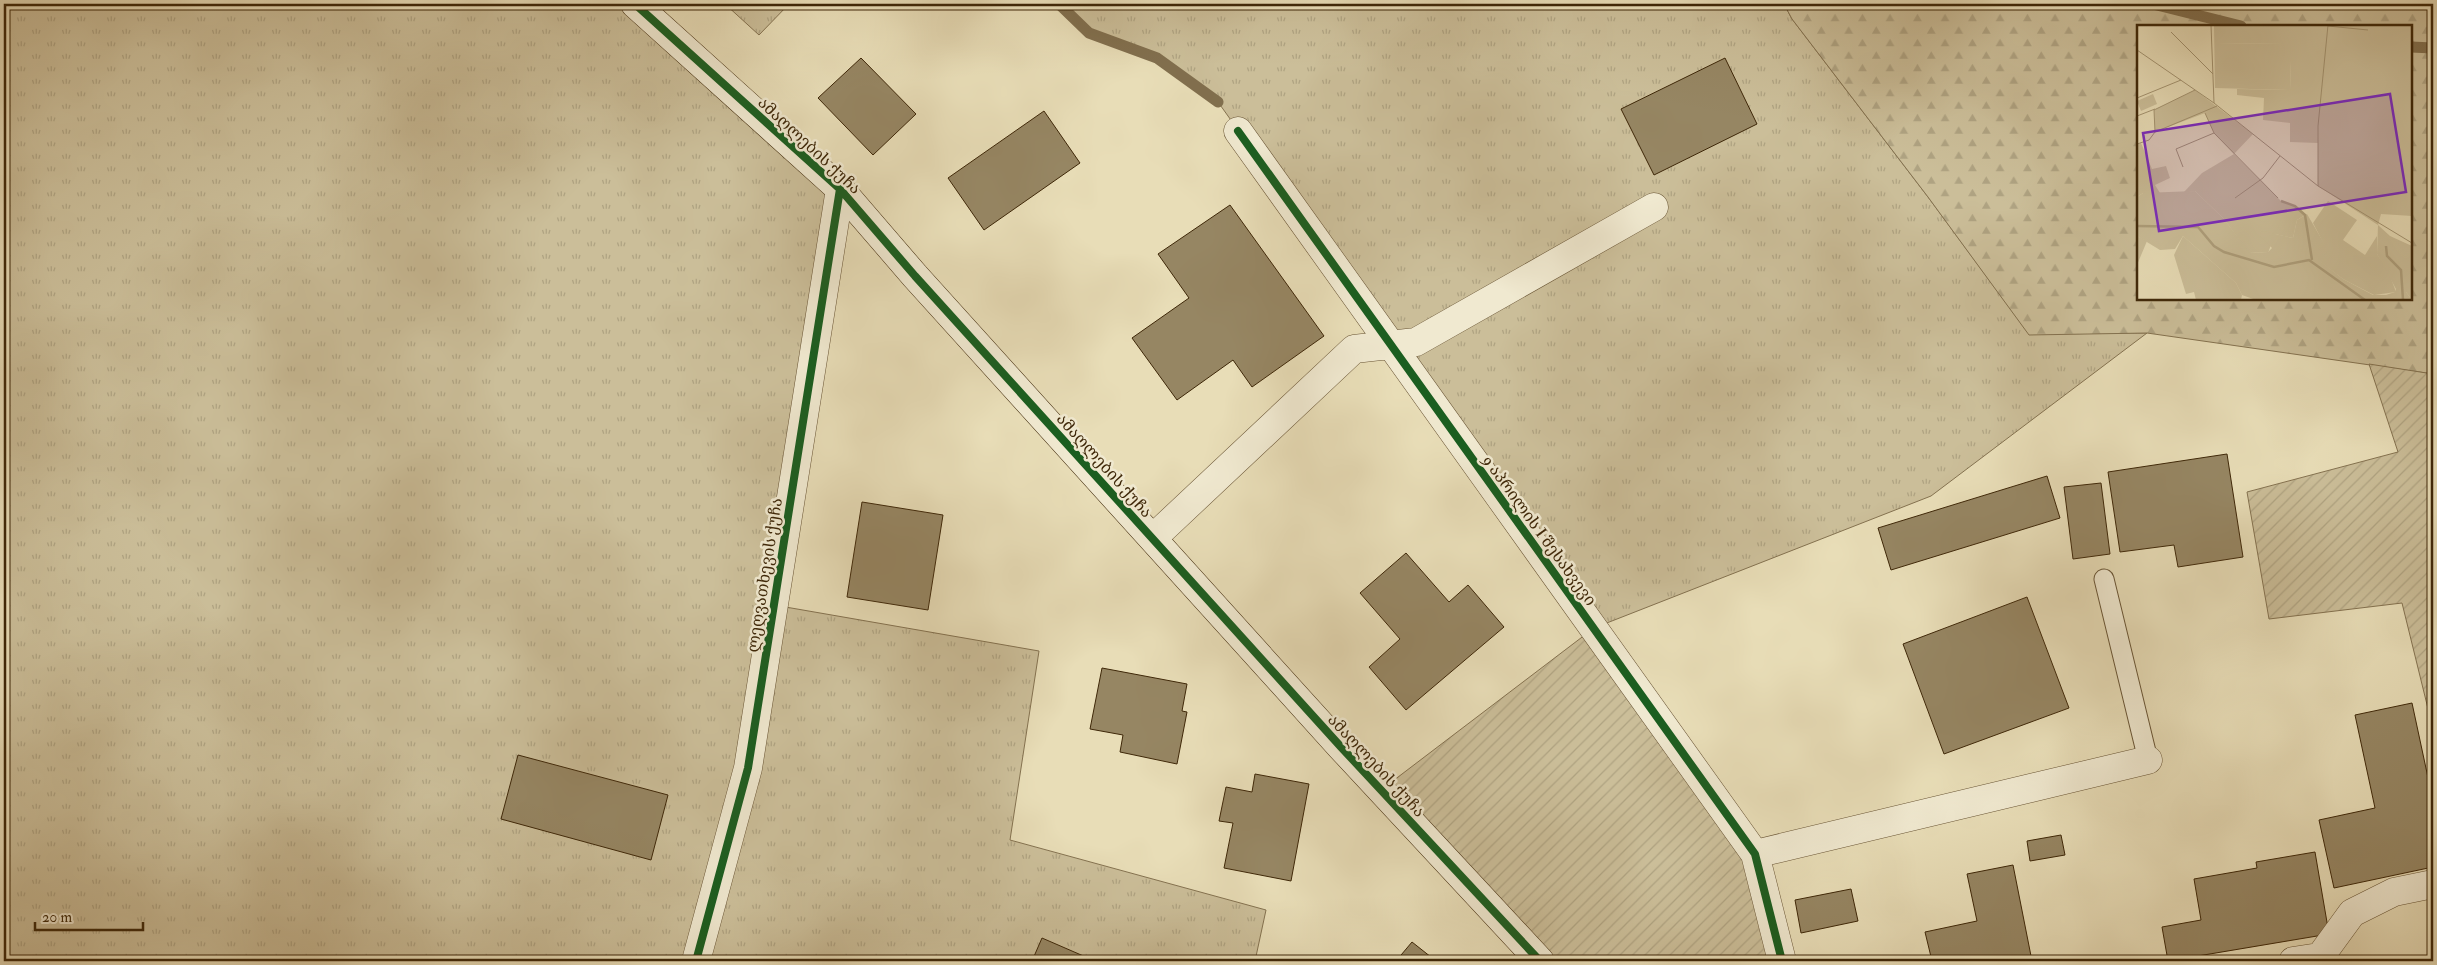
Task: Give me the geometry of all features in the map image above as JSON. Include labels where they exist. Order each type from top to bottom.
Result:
[{"type":"street","name":"ამაღლების ქუჩა","points":[[635,4],[840,189],[915,276],[1152,538],[1540,961]]},
{"type":"street","name":"9 აპრილის I შესახვევი","points":[[1238,131],[1756,854],[1782,961]]},
{"type":"street","name":"ლეღვათხევის ქუჩა","points":[[696,961],[748,768],[840,189]]},
{"type":"street","points":[[1152,538],[1354,349],[1416,342],[1654,207]]},
{"type":"street","points":[[1756,854],[2148,760]]},
{"type":"street","points":[[2310,960],[2352,913],[2394,892],[2433,884]]},
{"type":"lane","points":[[2104,579],[2148,760]]},
{"type":"green space","points":[[4,4],[635,4],[840,189],[774,605],[1039,651],[1010,840],[1266,910],[1255,961],[4,961]]},
{"type":"green space","points":[[725,4],[789,4],[759,35]]},
{"type":"green space","points":[[1059,4],[1784,4],[1792,19],[1928,197],[2029,334],[2147,333],[1931,496],[1594,628],[1218,102],[1157,58],[1089,33]]},
{"type":"green space","points":[[1784,4],[2433,4],[2433,374],[2147,333],[2029,335],[1928,197],[1792,19]]},
{"type":"green space","points":[[2369,364],[2433,374],[2433,729],[2402,603],[2269,619],[2247,492],[2398,452]]},
{"type":"green space","points":[[1594,628],[1755,854],[1782,961],[1540,961],[1381,790]]},
{"type":"building","points":[[861,58],[916,114],[873,155],[818,98]]},
{"type":"building","points":[[1725,58],[1757,124],[1654,175],[1621,109]]},
{"type":"building","points":[[1044,111],[1080,163],[984,230],[948,178]]},
{"type":"building","points":[[1230,205],[1324,336],[1252,387],[1233,360],[1177,400],[1132,338],[1189,298],[1158,254]]},
{"type":"building","points":[[2227,454],[2243,557],[2178,567],[2174,545],[2120,552],[2108,472]]},
{"type":"building","points":[[2047,476],[2060,518],[1891,570],[1878,528]]},
{"type":"building","points":[[2101,483],[2110,554],[2073,559],[2064,487]]},
{"type":"building","points":[[862,502],[943,515],[928,610],[847,597]]},
{"type":"building","points":[[1406,553],[1449,602],[1468,585],[1504,627],[1406,710],[1369,667],[1400,639],[1360,593]]},
{"type":"building","points":[[2027,597],[2069,708],[1944,754],[1903,644]]},
{"type":"building","points":[[1102,668],[1187,684],[1182,711],[1187,712],[1177,764],[1120,752],[1123,735],[1090,729]]},
{"type":"building","points":[[2412,703],[2433,801],[2433,867],[2334,888],[2319,820],[2375,808],[2355,715]]},
{"type":"building","points":[[518,755],[668,795],[651,860],[501,819]]},
{"type":"building","points":[[1255,774],[1309,784],[1291,881],[1224,868],[1233,823],[1219,821],[1226,787],[1252,792]]},
{"type":"building","points":[[2061,835],[2065,855],[2030,861],[2027,841]]},
{"type":"building","points":[[2315,852],[2329,934],[2168,961],[2162,927],[2201,920],[2194,879],[2257,868],[2256,862]]},
{"type":"building","points":[[2013,865],[2032,961],[1986,961],[1985,958],[1970,961],[1932,961],[1925,932],[1977,921],[1967,874]]},
{"type":"building","points":[[1851,889],[1858,921],[1801,933],[1795,900]]},
{"type":"building","points":[[1042,938],[1095,961],[1032,961]]},
{"type":"building","points":[[1412,942],[1436,961],[1396,961]]},
{"type":"waterway","points":[[1059,4],[1089,33],[1157,58],[1218,102]]},
{"type":"waterway","points":[[2153,4],[2237,25]]},
{"type":"waterway","points":[[2412,47],[2433,48]]},
{"type":"cycle path","points":[[635,4],[840,189],[915,276],[1341,747],[1540,961]]},
{"type":"cycle path","points":[[1238,131],[1755,854],[1782,961]]},
{"type":"cycle path","points":[[696,961],[748,768],[840,189]]}]
